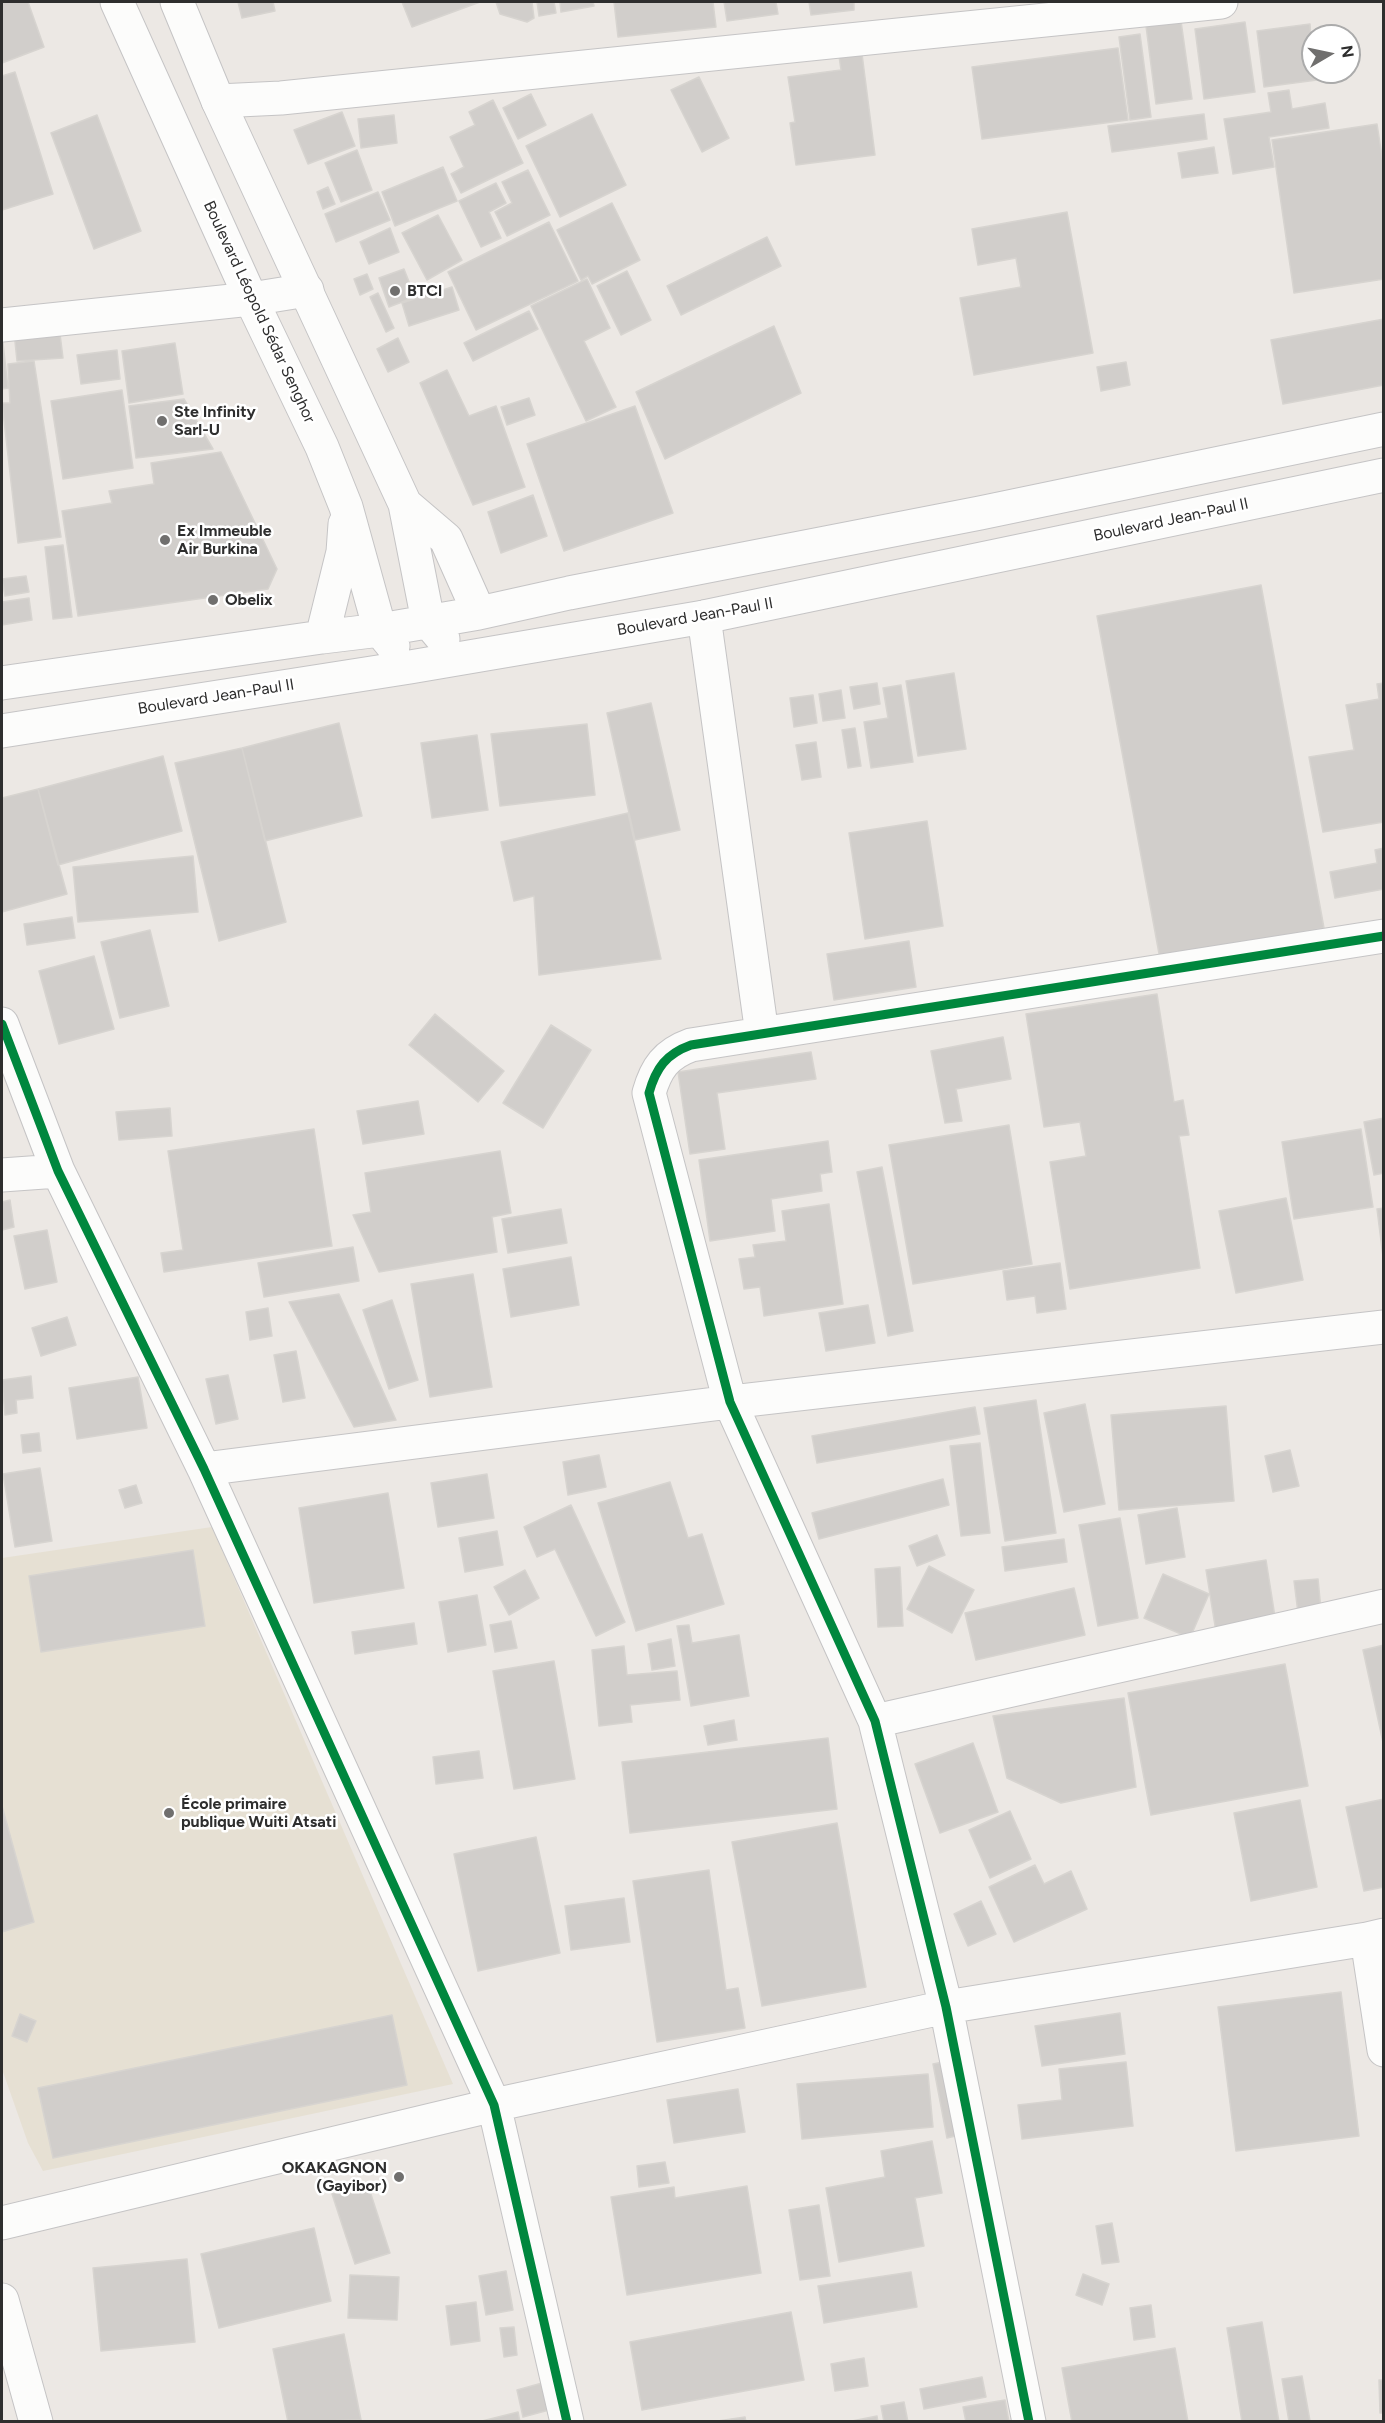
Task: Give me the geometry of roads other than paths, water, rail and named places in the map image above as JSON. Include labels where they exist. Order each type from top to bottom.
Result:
[{"type":"street","name":"Boulevard Léopold Sédar Senghor","points":[[117,2],[251,299],[322,447],[346,507],[380,630]]},
{"type":"street","points":[[177,2],[218,101],[405,504],[428,621],[459,657]]},
{"type":"street","points":[[218,101],[281,98],[1221,2]]},
{"type":"street","points":[[2,325],[251,299],[306,290]]},
{"type":"street","points":[[2,683],[380,630],[479,613],[569,593],[980,513],[1383,429]]},
{"type":"street","name":"Boulevard Jean-Paul II","points":[[2,731],[410,667],[704,617],[1383,475]]},
{"type":"street","points":[[405,504],[446,539],[479,613]]},
{"type":"street","points":[[322,637],[343,552],[346,507]]},
{"type":"street","points":[[704,617],[762,1034]]},
{"type":"street","points":[[380,630],[410,667]]},
{"type":"street","points":[[1029,2421],[946,2007],[875,1721],[730,1402],[649,1093],[653,1077],[675,1051],[691,1046],[1383,936]]},
{"type":"street","points":[[2,1024],[58,1171],[204,1469],[494,2105],[567,2421]]},
{"type":"street","points":[[2,1175],[58,1171]]},
{"type":"street","points":[[204,1469],[730,1402],[1383,1327]]},
{"type":"street","points":[[875,1721],[1383,1606]]},
{"type":"street","points":[[2,2223],[494,2105],[946,2007],[1375,1937],[1383,2050]]},
{"type":"street","points":[[2,2300],[36,2421]]},
{"type":"place","name":"BTCI","points":[[395,291]]},
{"type":"place","name":"Ste Infinity Sarl-U","points":[[162,421]]},
{"type":"place","name":"Ex Immeuble Air Burkina","points":[[165,540]]},
{"type":"place","name":"Obelix","points":[[213,600]]},
{"type":"place","name":"École primaire publique Wuiti Atsati","points":[[169,1813]]},
{"type":"place","name":"OKAKAGNON (Gayibor)","points":[[399,2177]]}]
